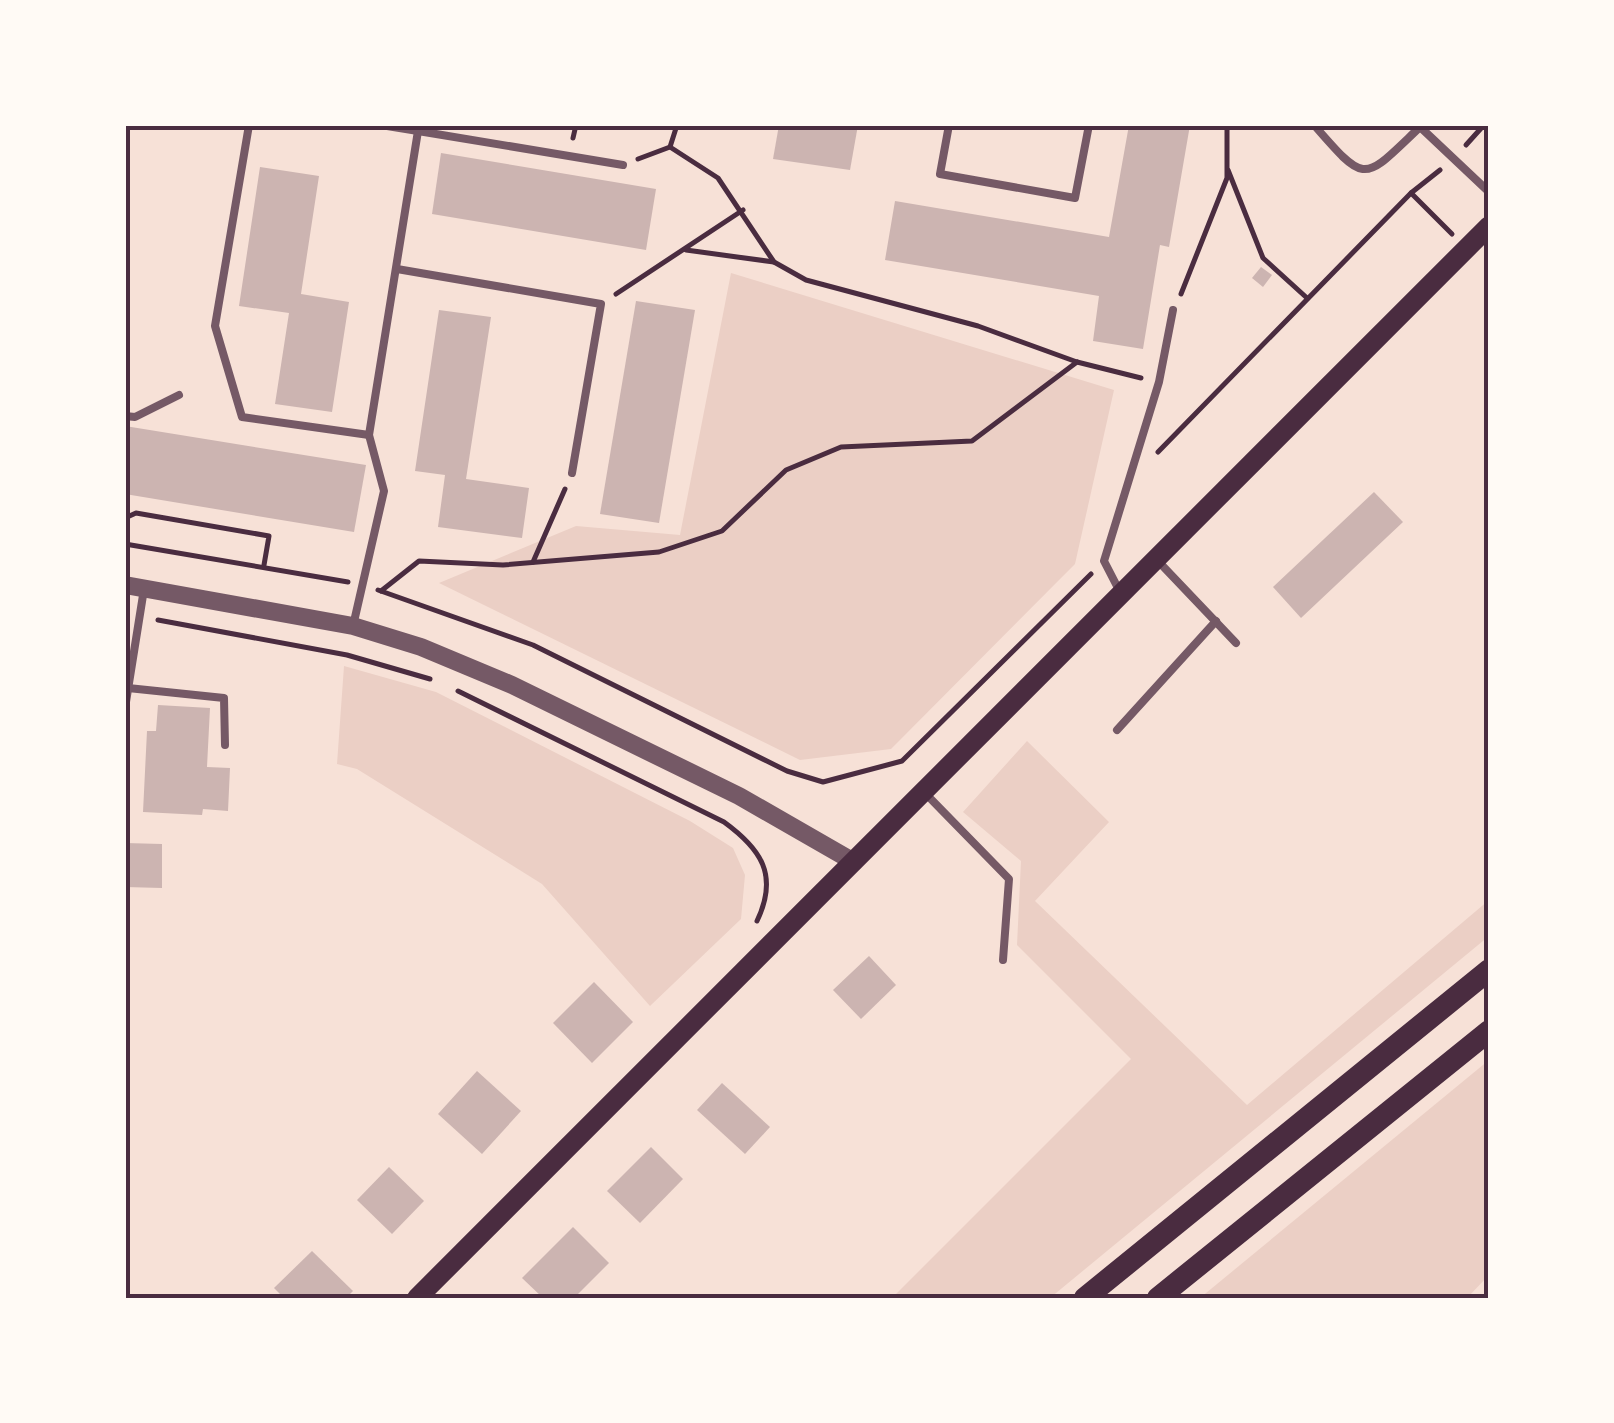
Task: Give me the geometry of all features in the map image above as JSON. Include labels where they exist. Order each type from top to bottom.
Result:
[{"type":"main road","points":[[417,1298],[1489,226]]},
{"type":"main road","points":[[1085,1298],[1489,970]]},
{"type":"main road","points":[[1158,1298],[1489,1031]]},
{"type":"street","points":[[134,587],[354,626],[421,646],[512,684],[739,796],[854,862]]},
{"type":"lane","points":[[250,125],[215,326],[242,417],[369,436]]},
{"type":"lane","points":[[381,125],[623,165]]},
{"type":"lane","points":[[950,125],[940,174],[1076,198],[1089,125]]},
{"type":"lane","points":[[1314,125],[1350,167],[1362,172],[1376,169],[1419,126],[1489,192]]},
{"type":"lane","points":[[354,626],[384,491],[369,436],[418,132]]},
{"type":"lane","points":[[397,269],[602,304],[572,473]]},
{"type":"lane","points":[[1122,596],[1104,561],[1159,382],[1173,310]]},
{"type":"lane","points":[[125,416],[135,417],[179,394]]},
{"type":"lane","points":[[1156,560],[1236,643]]},
{"type":"lane","points":[[125,708],[140,617],[134,587]]},
{"type":"lane","points":[[1117,730],[1216,621]]},
{"type":"lane","points":[[128,688],[224,698],[225,746]]},
{"type":"lane","points":[[924,792],[1009,879],[1003,960]]},
{"type":"path","points":[[670,147],[677,125]]},
{"type":"path","points":[[1173,310],[1207,236],[1227,167],[1227,125]]},
{"type":"path","points":[[1130,480],[1484,125]]},
{"type":"path","points":[[623,165],[670,147]]},
{"type":"path","points":[[670,147],[718,178],[743,210],[774,262]]},
{"type":"path","points":[[1227,167],[1263,258],[1308,299]]},
{"type":"path","points":[[602,304],[743,210]]},
{"type":"path","points":[[683,250],[774,262],[806,280],[978,326],[1076,362],[1159,382]]},
{"type":"path","points":[[381,591],[419,561],[532,562],[658,552],[722,531],[786,470],[840,447],[972,441],[1076,362]]},
{"type":"path","points":[[532,562],[572,473]]},
{"type":"path","points":[[125,518],[136,513],[269,536],[264,566]]},
{"type":"path","points":[[125,544],[264,566],[381,591],[533,645],[786,771],[823,782],[902,761],[1104,561]]},
{"type":"path","points":[[140,617],[347,654],[415,674],[446,685],[724,822],[751,842],[764,862],[764,907],[751,933]]},
{"type":"shaded area","points":[[731,273],[1114,390],[1075,564],[891,749],[800,760],[439,583],[576,526],[680,535]]},
{"type":"shaded area","points":[[344,666],[436,692],[690,821],[733,848],[745,875],[741,919],[650,1006],[542,884],[357,769],[337,764]]},
{"type":"shaded area","points":[[1027,741],[1109,822],[1035,901],[1247,1105],[1489,900],[1489,936],[1050,1298],[892,1298],[1131,1059],[1017,945],[1021,861],[963,812]]},
{"type":"shaded area","points":[[1489,1060],[1489,1275],[1467,1298],[1200,1298]]},
{"type":"building","points":[[779,125],[858,125],[850,170],[773,159]]},
{"type":"building","points":[[1129,125],[1190,125],[1169,247],[1160,245],[1143,349],[1093,341],[1099,296],[885,260],[895,201],[1109,237]]},
{"type":"building","points":[[441,153],[656,189],[646,250],[432,214]]},
{"type":"building","points":[[260,167],[319,176],[301,294],[349,302],[332,412],[275,404],[289,313],[239,306]]},
{"type":"building","points":[[1261,267],[1272,275],[1263,287],[1252,278]]},
{"type":"building","points":[[636,301],[695,310],[659,523],[600,514]]},
{"type":"building","points":[[439,310],[491,317],[466,479],[529,488],[522,538],[438,527],[445,475],[415,471]]},
{"type":"building","points":[[125,426],[366,465],[354,532],[125,494]]},
{"type":"building","points":[[1374,492],[1403,522],[1301,618],[1273,587]]},
{"type":"building","points":[[158,705],[210,708],[207,767],[230,768],[228,811],[203,809],[202,815],[143,812],[147,731],[156,731]]},
{"type":"building","points":[[125,843],[162,844],[162,888],[125,887]]},
{"type":"building","points":[[869,956],[896,985],[861,1019],[833,990]]},
{"type":"building","points":[[594,982],[633,1022],[592,1063],[553,1023]]},
{"type":"building","points":[[477,1071],[521,1111],[482,1154],[438,1114]]},
{"type":"building","points":[[722,1083],[770,1127],[745,1154],[697,1110]]},
{"type":"building","points":[[651,1147],[683,1179],[640,1223],[607,1191]]},
{"type":"building","points":[[389,1167],[424,1201],[392,1234],[357,1200]]},
{"type":"building","points":[[573,1227],[609,1263],[574,1298],[543,1298],[522,1278]]},
{"type":"building","points":[[312,1251],[353,1291],[346,1298],[284,1298],[274,1288]]}]
